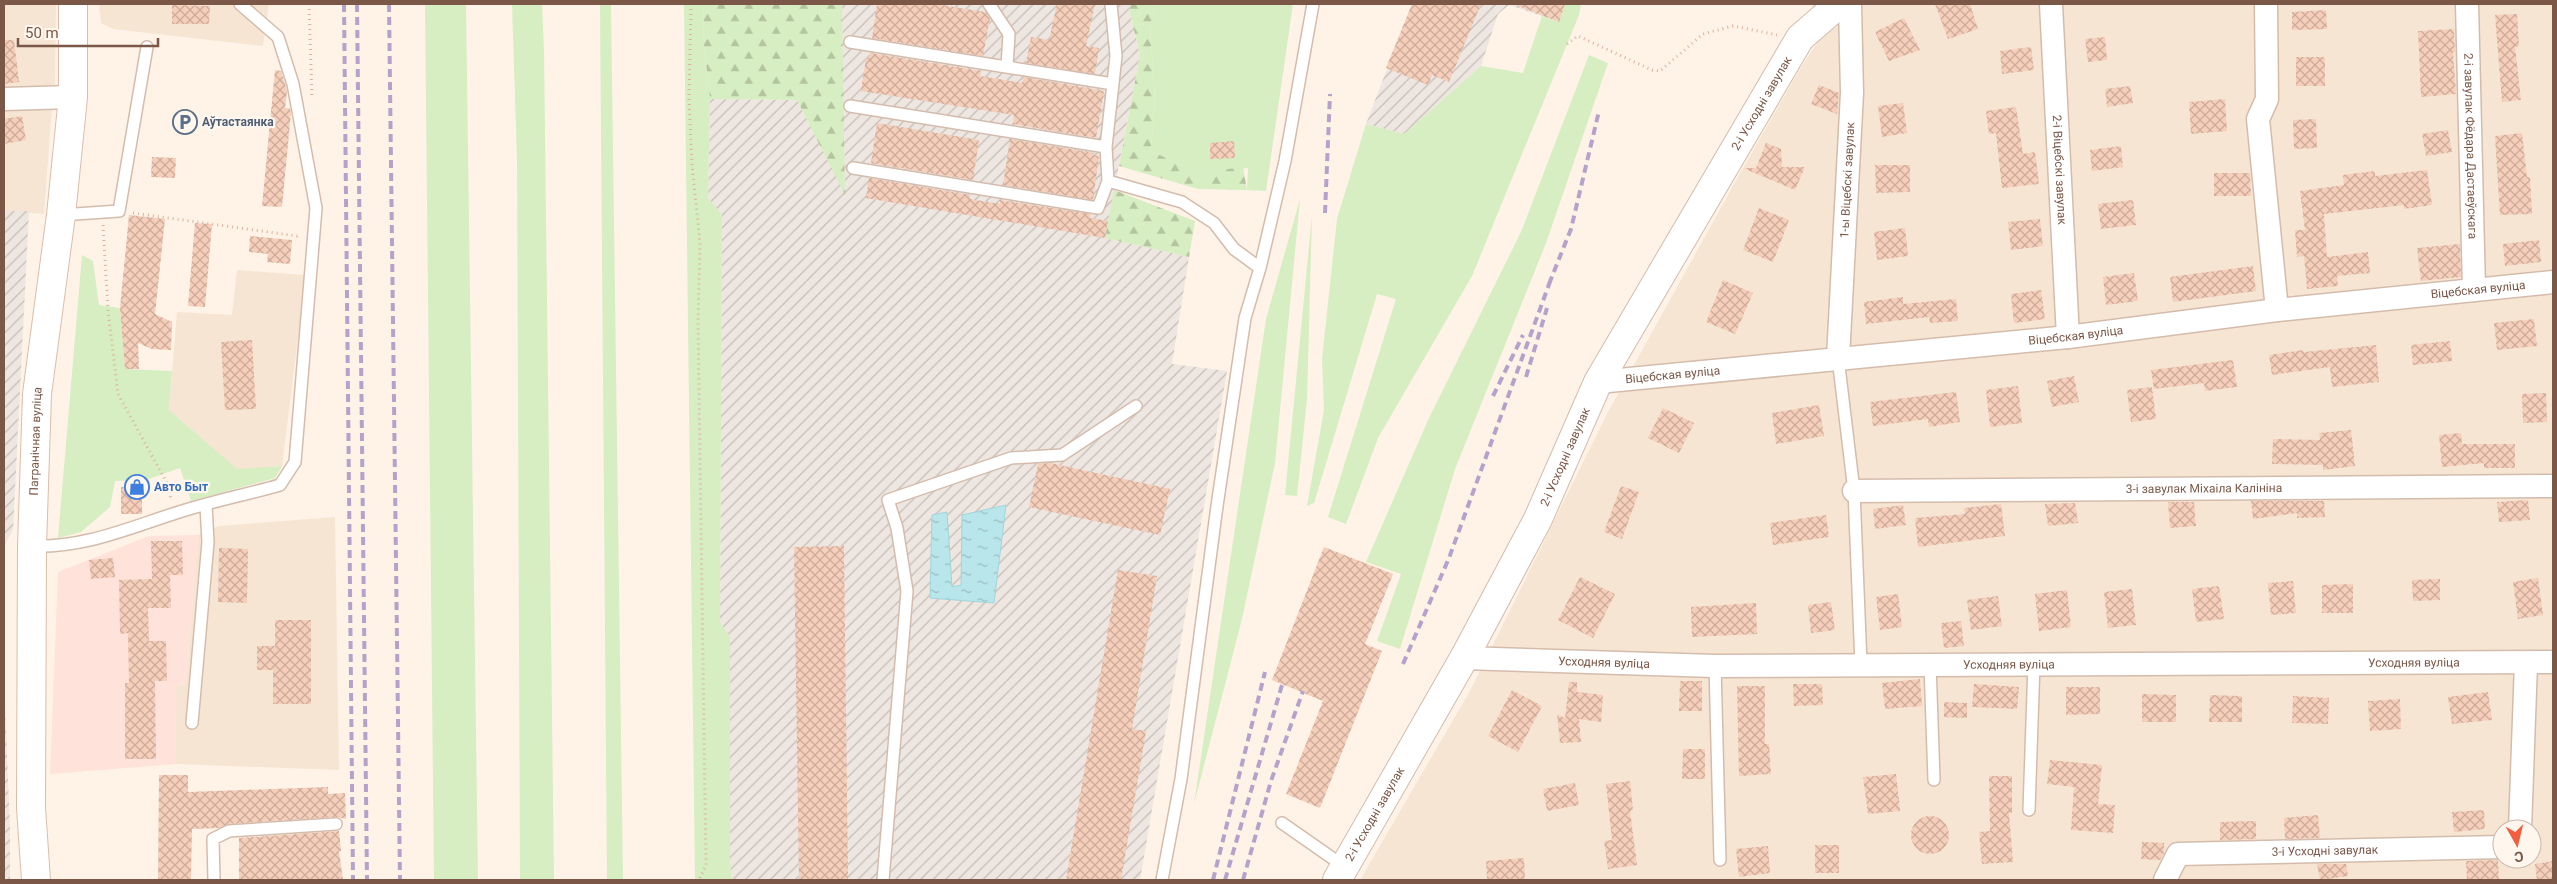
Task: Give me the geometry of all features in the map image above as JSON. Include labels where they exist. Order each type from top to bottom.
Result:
[{"type":"street","name":"Пагранічная вуліца","points":[[36,880],[31,808],[32,546],[37,394],[61,215],[73,97],[73,4]]},
{"type":"street","name":"2-і Усходні завулак","points":[[1341,874],[1464,658],[1538,518],[1598,382],[1800,38],[1839,4]]},
{"type":"street","name":"1-ы Віцебскі завулак","points":[[1838,358],[1852,93],[1850,4]]},
{"type":"street","name":"2-і Віцебскі завулак","points":[[2051,4],[2068,337]]},
{"type":"street","points":[[2266,4],[2267,99],[2258,119],[2277,310]]},
{"type":"street","name":"2-і завулак Фёдара Дастаеўскага","points":[[2467,4],[2474,290]]},
{"type":"street","points":[[4,99],[73,97]]},
{"type":"street","name":"Віцебская вуліца","points":[[1598,382],[2068,337],[2277,310],[2553,282]]},
{"type":"street","name":"3-і завулак Міхаіла Калініна","points":[[1854,491],[2553,486]]},
{"type":"street","name":"Усходняя вуліца","points":[[1464,658],[1716,666],[2553,662]]},
{"type":"street","points":[[2520,819],[2526,663]]},
{"type":"street","name":"3-і Усходні завулак","points":[[2165,880],[2178,854],[2492,847]]},
{"type":"lane","points":[[32,546],[53,546],[120,534],[174,513],[280,485],[295,462],[316,208],[292,84],[278,37],[240,4]]},
{"type":"lane","points":[[989,4],[1009,34],[1007,66]]},
{"type":"lane","points":[[853,168],[1098,208],[1108,181],[1106,147],[1116,56],[1111,4]]},
{"type":"lane","points":[[1162,880],[1181,779],[1217,506],[1245,318],[1260,268],[1285,161],[1313,4]]},
{"type":"lane","points":[[850,42],[1113,84]]},
{"type":"lane","points":[[61,215],[119,211],[147,47]]},
{"type":"lane","points":[[850,106],[1106,147]]},
{"type":"lane","points":[[1108,181],[1182,202],[1214,223],[1234,249],[1260,268]]},
{"type":"lane","points":[[1838,358],[1854,491],[1861,664]]},
{"type":"lane","points":[[883,880],[907,591],[897,528],[888,500],[1011,458],[1062,455],[1136,406]]},
{"type":"lane","points":[[192,723],[208,542],[206,505]]},
{"type":"lane","points":[[1930,664],[1934,780]]},
{"type":"lane","points":[[2030,810],[2034,664]]},
{"type":"lane","points":[[1716,666],[1720,860]]},
{"type":"lane","points":[[1282,823],[1341,874]]},
{"type":"lane","points":[[214,880],[213,838],[229,831],[336,824]]},
{"type":"path","points":[[309,4],[312,101]]},
{"type":"path","points":[[691,4],[689,99],[691,146],[700,243],[698,323],[706,865],[699,880]]},
{"type":"path","points":[[1567,44],[1578,36],[1652,70],[1660,70],[1703,34],[1733,26],[1800,38]]},
{"type":"path","points":[[119,211],[297,236],[316,208]]},
{"type":"path","points":[[103,213],[108,310],[118,394],[168,485],[174,513]]},
{"type":"shaded area","points":[[4,4],[56,4],[55,90],[4,91]]},
{"type":"shaded area","points":[[99,4],[269,4],[263,46],[113,29],[101,23]]},
{"type":"shaded area","points":[[842,4],[1130,4],[1129,9],[1140,55],[1105,238],[1189,257],[1172,364],[1227,371],[1140,880],[732,880],[730,860],[730,637],[720,622],[722,215],[708,198],[710,99],[797,100],[845,193]]},
{"type":"shaded area","points":[[1412,4],[1565,4],[1559,22],[1509,5],[1498,14],[1481,66],[1404,134],[1366,124]]},
{"type":"shaded area","points":[[1812,4],[2553,4],[2553,880],[1360,880],[1470,691],[1609,410],[1800,69],[1825,31]]},
{"type":"shaded area","points":[[52,107],[44,214],[4,211],[4,109]]},
{"type":"shaded area","points":[[4,211],[29,211],[13,530],[4,546]]},
{"type":"shaded area","points":[[237,270],[306,275],[282,466],[237,470],[169,410],[177,312],[232,315]]},
{"type":"shaded area","points":[[335,517],[339,770],[176,764],[175,686],[186,684],[198,535],[219,526]]},
{"type":"shaded area","points":[[198,535],[186,684],[175,686],[176,764],[50,774],[58,572],[149,536]]},
{"type":"shaded area","points":[[4,677],[10,829],[10,880],[4,880]]},
{"type":"green space","points":[[425,4],[466,4],[478,880],[434,880]]},
{"type":"green space","points":[[512,4],[542,4],[554,880],[520,880],[517,160]]},
{"type":"green space","points":[[600,4],[611,4],[623,880],[607,880]]},
{"type":"green space","points":[[684,4],[703,4],[704,45],[710,99],[708,198],[722,215],[720,622],[730,637],[730,860],[732,880],[695,880]]},
{"type":"green space","points":[[703,4],[842,4],[845,195],[797,100],[710,99],[704,45]]},
{"type":"green space","points":[[1130,4],[1156,4],[1150,28],[1155,97],[1151,151],[1199,173],[1243,167],[1247,190],[1198,189],[1119,166],[1140,55],[1129,9]]},
{"type":"green space","points":[[1156,4],[1293,4],[1266,191],[1247,190],[1248,168],[1199,173],[1151,151],[1155,97],[1150,28]]},
{"type":"green space","points":[[1565,4],[1581,4],[1579,15],[1472,276],[1378,438],[1346,524],[1328,517],[1396,299],[1377,294],[1314,503],[1307,506],[1324,410],[1322,359],[1337,219],[1366,124],[1404,134],[1481,66],[1523,73],[1542,16],[1558,22]]},
{"type":"green space","points":[[1589,55],[1608,63],[1546,243],[1455,469],[1400,649],[1377,641],[1401,574],[1366,562],[1429,418],[1521,232]]},
{"type":"green space","points":[[1114,190],[1195,221],[1189,257],[1105,238]]},
{"type":"green space","points":[[1300,199],[1275,463],[1242,619],[1194,804],[1266,319]]},
{"type":"green space","points":[[1312,215],[1307,399],[1297,496],[1285,495]]},
{"type":"green space","points":[[82,255],[93,261],[99,305],[120,308],[125,369],[172,371],[169,410],[237,469],[282,466],[275,478],[191,501],[180,468],[146,480],[115,481],[110,507],[81,532],[58,538]]},
{"type":"water","points":[[1006,505],[994,603],[930,598],[932,515],[947,512],[952,587],[961,585],[962,515]]},
{"type":"building","points":[[877,4],[935,4],[985,12],[990,18],[983,56],[872,38]]},
{"type":"building","points":[[1057,4],[1095,4],[1086,46],[1099,48],[1095,74],[1026,63],[1031,37],[1049,40]]},
{"type":"building","points":[[1412,4],[1481,4],[1449,82],[1432,75],[1428,85],[1386,68]]},
{"type":"building","points":[[1513,4],[1565,4],[1559,22]]},
{"type":"building","points":[[1935,4],[1970,4],[1978,29],[1948,39]]},
{"type":"building","points":[[172,5],[210,6],[209,24],[172,24]]},
{"type":"building","points":[[2326,10],[2327,29],[2292,30],[2292,12]]},
{"type":"building","points":[[2517,14],[2519,46],[2515,47],[2521,100],[2502,102],[2495,15]]},
{"type":"building","points":[[1904,18],[1920,50],[1889,61],[1875,32]]},
{"type":"building","points":[[2454,29],[2455,52],[2453,52],[2456,94],[2421,97],[2418,31]]},
{"type":"building","points":[[2105,37],[2107,60],[2088,62],[2085,39]]},
{"type":"building","points":[[4,40],[14,40],[19,82],[4,84]]},
{"type":"building","points":[[2031,47],[2034,70],[2002,74],[2000,51]]},
{"type":"building","points":[[870,53],[981,71],[980,76],[1022,83],[1024,77],[1104,91],[1096,138],[1013,124],[1014,115],[861,91],[866,58],[869,58]]},
{"type":"building","points":[[2296,57],[2325,57],[2325,86],[2296,86]]},
{"type":"building","points":[[275,70],[281,71],[287,91],[285,108],[290,109],[291,113],[282,207],[262,206]]},
{"type":"building","points":[[1819,85],[1839,93],[1837,114],[1811,104]]},
{"type":"building","points":[[2130,86],[2133,103],[2107,107],[2105,89]]},
{"type":"building","points":[[2225,99],[2227,131],[2191,134],[2189,102]]},
{"type":"building","points":[[1903,103],[1907,133],[1882,137],[1878,106]]},
{"type":"building","points":[[2016,107],[2023,154],[2035,152],[2039,184],[2002,188],[1996,133],[1989,134],[1986,111]]},
{"type":"building","points":[[22,116],[26,140],[4,144],[4,119]]},
{"type":"building","points":[[2316,119],[2317,148],[2294,149],[2293,120]]},
{"type":"building","points":[[877,123],[979,140],[973,180],[871,163]]},
{"type":"building","points":[[2448,130],[2452,152],[2426,156],[2422,134]]},
{"type":"building","points":[[2522,133],[2527,177],[2530,177],[2532,214],[2500,215],[2495,136]]},
{"type":"building","points":[[1010,139],[1094,153],[1093,155],[1099,156],[1093,200],[1003,185]]},
{"type":"building","points":[[1234,141],[1235,158],[1210,159],[1210,143]]},
{"type":"building","points":[[1766,143],[1781,149],[1782,167],[1805,167],[1795,190],[1743,168],[1756,168]]},
{"type":"building","points":[[2121,146],[2123,167],[2092,171],[2090,150]]},
{"type":"building","points":[[152,157],[176,158],[175,178],[151,177]]},
{"type":"building","points":[[1875,165],[1910,165],[1910,192],[1876,193]]},
{"type":"building","points":[[2427,170],[2432,205],[2404,209],[2404,205],[2324,214],[2327,257],[2368,252],[2370,273],[2337,276],[2338,286],[2307,289],[2304,256],[2297,257],[2295,230],[2305,230],[2300,191],[2344,185],[2343,175],[2375,171],[2375,176]]},
{"type":"building","points":[[2214,173],[2250,173],[2251,196],[2214,196]]},
{"type":"building","points":[[869,178],[970,195],[970,199],[1000,204],[1000,200],[1091,214],[1090,218],[1108,221],[1105,238],[866,198]]},
{"type":"building","points":[[2133,200],[2136,225],[2101,229],[2098,204]]},
{"type":"building","points":[[1759,208],[1789,220],[1773,262],[1743,250]]},
{"type":"building","points":[[129,215],[165,219],[155,314],[172,322],[171,350],[152,349],[138,343],[139,369],[125,369],[120,308]]},
{"type":"building","points":[[2040,219],[2043,246],[2011,250],[2008,222]]},
{"type":"building","points":[[195,223],[212,224],[205,307],[188,306]]},
{"type":"building","points":[[1905,228],[1908,256],[1877,260],[1874,232]]},
{"type":"building","points":[[250,236],[292,240],[290,264],[267,262],[268,254],[249,252]]},
{"type":"building","points":[[2539,240],[2541,262],[2505,266],[2503,244]]},
{"type":"building","points":[[2460,244],[2461,277],[2421,281],[2417,248]]},
{"type":"building","points":[[2253,266],[2256,291],[2173,302],[2170,277]]},
{"type":"building","points":[[2134,273],[2138,301],[2106,305],[2103,277]]},
{"type":"building","points":[[1723,280],[1753,293],[1735,334],[1706,322]]},
{"type":"building","points":[[2041,290],[2045,319],[2014,323],[2011,294]]},
{"type":"building","points":[[1903,297],[1903,304],[1956,299],[1958,321],[1930,323],[1929,317],[1866,324],[1864,302]]},
{"type":"building","points":[[2534,319],[2537,346],[2497,350],[2494,323]]},
{"type":"building","points":[[252,340],[256,409],[225,410],[221,342]]},
{"type":"building","points":[[2450,341],[2452,361],[2413,365],[2411,345]]},
{"type":"building","points":[[2376,345],[2379,382],[2332,387],[2330,367],[2272,375],[2269,355],[2303,350],[2304,352]]},
{"type":"building","points":[[2233,360],[2237,387],[2205,391],[2204,383],[2154,389],[2151,370]]},
{"type":"building","points":[[2074,376],[2079,402],[2052,407],[2047,381]]},
{"type":"building","points":[[2018,386],[2022,423],[1990,427],[1986,390]]},
{"type":"building","points":[[2152,387],[2156,419],[2131,422],[2127,390]]},
{"type":"building","points":[[1956,392],[1960,422],[1929,427],[1928,419],[1873,426],[1870,402]]},
{"type":"building","points":[[2546,393],[2547,422],[2523,423],[2522,394]]},
{"type":"building","points":[[1819,405],[1824,436],[1776,444],[1772,413]]},
{"type":"building","points":[[1663,408],[1694,423],[1679,453],[1648,438]]},
{"type":"building","points":[[2351,430],[2355,466],[2323,470],[2323,465],[2272,464],[2273,439],[2320,440],[2319,433]]},
{"type":"building","points":[[2461,433],[2462,444],[2515,444],[2515,468],[2484,468],[2484,463],[2442,467],[2439,435]]},
{"type":"building","points":[[1050,463],[1170,489],[1160,535],[1029,507],[1038,464]]},
{"type":"building","points":[[1621,486],[1639,492],[1622,539],[1604,532]]},
{"type":"building","points":[[121,487],[142,487],[142,514],[121,514]]},
{"type":"building","points":[[2528,500],[2530,520],[2499,522],[2497,502]]},
{"type":"building","points":[[2251,501],[2324,501],[2325,517],[2297,518],[2297,513],[2253,519]]},
{"type":"building","points":[[2168,502],[2194,502],[2196,526],[2170,528]]},
{"type":"building","points":[[2075,503],[2078,523],[2048,526],[2045,504]]},
{"type":"building","points":[[2001,504],[2005,536],[1918,547],[1915,518],[1965,514],[1964,508]]},
{"type":"building","points":[[1903,505],[1906,525],[1875,529],[1873,509]]},
{"type":"building","points":[[1826,515],[1829,537],[1773,545],[1770,523]]},
{"type":"building","points":[[151,541],[182,541],[183,575],[170,575],[171,608],[148,608],[149,641],[166,641],[167,681],[155,681],[156,759],[125,759],[125,683],[129,683],[128,633],[120,634],[119,580],[152,579]]},
{"type":"building","points":[[844,546],[848,880],[799,880],[794,547]]},
{"type":"building","points":[[1324,547],[1393,574],[1365,644],[1382,651],[1320,808],[1286,794],[1323,701],[1272,680]]},
{"type":"building","points":[[219,548],[248,549],[247,603],[218,602]]},
{"type":"building","points":[[113,558],[115,577],[91,579],[89,560]]},
{"type":"building","points":[[1118,570],[1157,576],[1132,729],[1146,731],[1121,880],[1066,880]]},
{"type":"building","points":[[1580,577],[1615,594],[1593,638],[1558,620]]},
{"type":"building","points":[[2538,578],[2543,615],[2518,619],[2513,582]]},
{"type":"building","points":[[2440,579],[2440,600],[2413,601],[2412,580]]},
{"type":"building","points":[[2293,581],[2296,613],[2271,615],[2268,583]]},
{"type":"building","points":[[2353,584],[2353,613],[2322,613],[2322,585]]},
{"type":"building","points":[[2219,586],[2224,619],[2196,622],[2192,589]]},
{"type":"building","points":[[2132,589],[2136,625],[2108,628],[2104,592]]},
{"type":"building","points":[[2067,590],[2071,627],[2039,631],[2035,594]]},
{"type":"building","points":[[1898,594],[1902,627],[1880,630],[1876,597]]},
{"type":"building","points":[[1998,596],[2002,626],[1971,630],[1967,600]]},
{"type":"building","points":[[1831,602],[1835,630],[1811,633],[1808,605]]},
{"type":"building","points":[[1756,603],[1757,634],[1692,637],[1691,607]]},
{"type":"building","points":[[275,620],[311,620],[311,704],[273,704],[273,670],[257,670],[257,646],[275,646]]},
{"type":"building","points":[[1961,621],[1964,646],[1944,648],[1941,623]]},
{"type":"building","points":[[1920,679],[1922,706],[1885,709],[1882,683]]},
{"type":"building","points":[[1680,681],[1702,681],[1702,711],[1679,711]]},
{"type":"building","points":[[1569,682],[1577,682],[1577,692],[1603,695],[1601,722],[1579,719],[1581,742],[1560,743],[1557,714],[1565,718]]},
{"type":"building","points":[[1793,684],[1822,684],[1823,705],[1794,706]]},
{"type":"building","points":[[1974,684],[2019,687],[2017,709],[1972,707]]},
{"type":"building","points":[[1737,686],[1765,686],[1765,744],[1769,744],[1771,774],[1739,776]]},
{"type":"building","points":[[2066,687],[2100,687],[2100,714],[2066,715]]},
{"type":"building","points":[[1512,690],[1542,706],[1518,752],[1488,736]]},
{"type":"building","points":[[2488,692],[2492,720],[2452,724],[2448,697]]},
{"type":"building","points":[[2142,694],[2176,695],[2176,722],[2142,722]]},
{"type":"building","points":[[2210,695],[2242,696],[2242,722],[2209,722]]},
{"type":"building","points":[[2293,696],[2329,698],[2328,724],[2292,723]]},
{"type":"building","points":[[2400,699],[2401,729],[2370,731],[2368,701]]},
{"type":"building","points":[[1944,702],[1967,703],[1967,718],[1944,717]]},
{"type":"building","points":[[1683,749],[1705,749],[1705,779],[1682,779]]},
{"type":"building","points":[[2050,760],[2102,765],[2098,804],[2115,805],[2113,833],[2071,830],[2074,787],[2047,784]]},
{"type":"building","points":[[1896,774],[1900,811],[1868,814],[1863,777]]},
{"type":"building","points":[[159,775],[188,775],[188,792],[328,787],[328,794],[345,793],[346,819],[336,817],[229,824],[219,828],[192,829],[191,880],[158,880]]},
{"type":"building","points":[[1989,776],[2012,776],[2012,813],[2009,813],[2013,862],[1982,864],[1979,832],[1990,831]]},
{"type":"building","points":[[1630,781],[1633,810],[1630,811],[1637,865],[1608,869],[1604,841],[1612,840],[1606,784]]},
{"type":"building","points":[[1575,783],[1579,805],[1547,811],[1543,789]]},
{"type":"building","points":[[2484,810],[2485,829],[2454,832],[2452,812]]},
{"type":"building","points":[[2318,815],[2320,838],[2285,839],[2284,818]]},
{"type":"building","points":[[1930,816],[1943,822],[1949,835],[1943,848],[1930,854],[1917,848],[1911,835],[1917,822]]},
{"type":"building","points":[[2256,821],[2256,839],[2220,840],[2220,822]]},
{"type":"building","points":[[339,831],[341,851],[339,851],[343,880],[239,880],[239,838]]},
{"type":"building","points":[[2142,842],[2164,843],[2164,853],[2160,860],[2141,859]]},
{"type":"building","points":[[1815,845],[1839,845],[1839,873],[1815,873]]},
{"type":"building","points":[[1768,846],[1770,873],[1739,877],[1736,849]]},
{"type":"building","points":[[1524,858],[1525,880],[1487,880],[1486,861]]},
{"type":"building","points":[[2492,860],[2492,869],[2498,869],[2499,880],[2467,880],[2466,861]]},
{"type":"building","points":[[2553,861],[2553,880],[2537,880],[2536,869],[2542,869],[2542,863]]},
{"type":"building","points":[[2317,864],[2346,864],[2348,876],[2320,880]]},
{"type":"railway","points":[[344,4],[353,880]]},
{"type":"railway","points":[[357,4],[367,880]]},
{"type":"railway","points":[[389,4],[400,880]]},
{"type":"railway","points":[[1325,213],[1330,94]]},
{"type":"railway","points":[[1549,284],[1571,229],[1599,111]]},
{"type":"railway","points":[[1403,664],[1449,558],[1551,279]]},
{"type":"railway","points":[[1526,377],[1547,308]]},
{"type":"railway","points":[[1493,396],[1523,335]]},
{"type":"railway","points":[[1213,880],[1265,672]]},
{"type":"railway","points":[[1225,880],[1282,685]]},
{"type":"railway","points":[[1243,880],[1271,781],[1303,691]]},
{"type":"place","name":"Аўтастаянка","points":[[185,122]]},
{"type":"place","name":"Авто Быт","points":[[137,487]]}]
